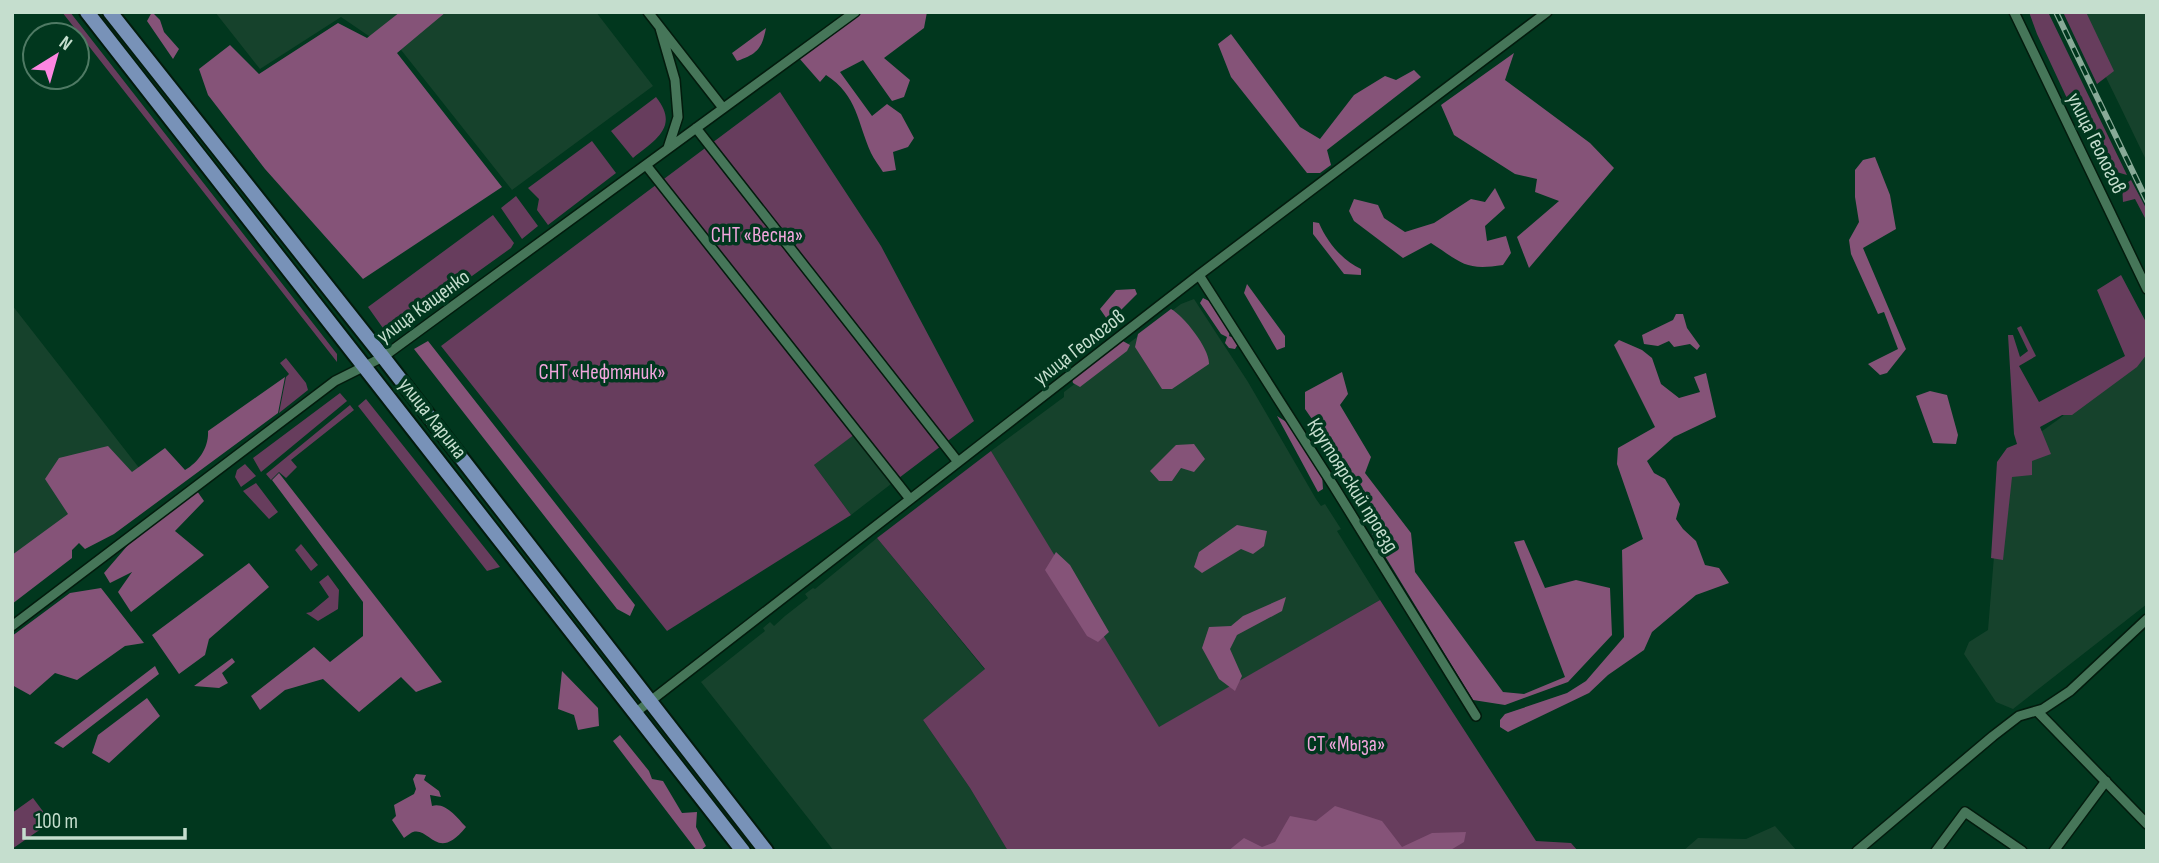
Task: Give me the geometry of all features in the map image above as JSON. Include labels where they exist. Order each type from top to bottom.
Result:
[{"type":"main road","name":"улица Ларина","points":[[87,12],[743,851]]},
{"type":"main road","name":"улица Ларина","points":[[110,12],[383,357],[765,851]]},
{"type":"street","points":[[648,12],[723,108]]},
{"type":"street","name":"улица Кащенко","points":[[12,626],[335,381],[383,357],[855,12]]},
{"type":"street","name":"улица Геологов","points":[[635,713],[1199,275],[1547,12]]},
{"type":"street","name":"улица Геологов","points":[[2014,12],[2147,289]]},
{"type":"street","points":[[660,28],[675,80],[678,117],[668,149]]},
{"type":"street","points":[[696,128],[958,462]]},
{"type":"street","points":[[646,164],[910,499]]},
{"type":"street","name":"Крутоярский проезд","points":[[1199,275],[1476,716]]},
{"type":"street","points":[[1857,851],[2019,716],[2037,711],[2070,691],[2147,619]]},
{"type":"street","points":[[2037,711],[2147,824]]},
{"type":"street","points":[[2054,851],[2106,781]]},
{"type":"street","points":[[1936,851],[1965,812],[2022,851]]},
{"type":"shaded area","points":[[152,12],[179,49],[173,59],[147,21]]},
{"type":"shaded area","points":[[215,12],[596,12],[653,86],[512,190],[394,41],[385,47],[341,17],[260,69]]},
{"type":"shaded area","points":[[400,12],[446,12],[397,53],[502,187],[363,279],[265,169],[208,95],[199,69],[230,45],[259,74],[338,23],[367,38]]},
{"type":"shaded area","points":[[862,12],[927,12],[924,28],[884,58],[910,80],[904,97],[892,101],[863,60],[840,72],[872,116],[887,104],[901,114],[914,138],[908,147],[893,152],[896,170],[883,172],[871,153],[855,110],[845,92],[826,75],[820,82],[799,58]]},
{"type":"shaded area","points":[[2074,12],[2147,12],[2147,162],[2121,108]]},
{"type":"shaded area","points":[[766,28],[758,50],[737,61],[732,53]]},
{"type":"shaded area","points":[[1231,34],[1300,127],[1320,139],[1354,95],[1385,76],[1396,80],[1414,70],[1421,77],[1327,150],[1331,165],[1320,173],[1307,173],[1231,77],[1218,44]]},
{"type":"shaded area","points":[[1514,53],[1505,80],[1590,143],[1614,168],[1529,268],[1517,237],[1559,201],[1535,192],[1537,179],[1515,174],[1454,135],[1441,105]]},
{"type":"shaded area","points":[[1875,157],[1890,195],[1896,229],[1863,248],[1906,349],[1887,373],[1880,375],[1868,364],[1898,349],[1884,312],[1878,314],[1851,254],[1849,240],[1859,222],[1855,170],[1863,160]]},
{"type":"shaded area","points":[[1495,188],[1505,208],[1485,226],[1487,241],[1506,236],[1511,253],[1503,265],[1480,267],[1464,264],[1431,243],[1403,258],[1354,221],[1349,211],[1354,199],[1378,205],[1384,218],[1405,232],[1434,223],[1471,199],[1485,202]]},
{"type":"shaded area","points":[[1313,222],[1319,223],[1341,256],[1361,269],[1361,275],[1344,274],[1313,234]]},
{"type":"shaded area","points":[[1247,284],[1285,336],[1285,347],[1277,350],[1244,293]]},
{"type":"shaded area","points":[[1135,289],[1137,294],[1109,322],[1100,309],[1116,290]]},
{"type":"shaded area","points":[[1203,298],[1209,301],[1230,331],[1229,336],[1238,344],[1235,349],[1229,348],[1225,343],[1227,337],[1221,334],[1200,303]]},
{"type":"shaded area","points":[[1194,299],[1248,382],[1316,499],[1321,506],[1325,504],[1341,529],[1337,531],[1380,600],[1158,728],[991,451],[1181,304]]},
{"type":"shaded area","points":[[12,305],[140,469],[12,571]]},
{"type":"shaded area","points":[[1171,309],[1183,318],[1195,334],[1205,350],[1209,364],[1172,389],[1162,389],[1135,347],[1138,334]]},
{"type":"shaded area","points":[[1676,314],[1683,314],[1687,328],[1700,346],[1697,350],[1690,344],[1674,347],[1669,341],[1658,346],[1644,344],[1642,335],[1673,320]]},
{"type":"shaded area","points":[[1121,340],[1130,345],[1127,351],[1080,387],[1073,383],[1072,379]]},
{"type":"shaded area","points":[[1619,340],[1642,350],[1652,358],[1661,384],[1679,398],[1700,392],[1694,377],[1706,373],[1716,417],[1674,437],[1647,461],[1654,473],[1665,479],[1680,504],[1676,519],[1696,541],[1705,565],[1719,568],[1729,583],[1696,595],[1652,632],[1644,650],[1608,675],[1589,693],[1508,732],[1500,727],[1500,720],[1505,714],[1567,693],[1586,681],[1624,637],[1622,550],[1643,539],[1617,464],[1618,448],[1655,427],[1614,345]]},
{"type":"shaded area","points":[[428,341],[635,605],[630,616],[617,609],[414,349]]},
{"type":"shaded area","points":[[2145,349],[2147,604],[2013,709],[1996,702],[1964,654],[1969,642],[1988,630],[2001,470],[2011,453],[2059,419]]},
{"type":"shaded area","points":[[1342,372],[1348,394],[1340,405],[1371,457],[1365,473],[1411,533],[1415,572],[1503,692],[1524,694],[1565,677],[1514,542],[1524,540],[1545,588],[1576,580],[1610,588],[1612,635],[1568,682],[1505,705],[1473,700],[1374,538],[1350,474],[1305,409],[1305,392]]},
{"type":"shaded area","points":[[285,377],[278,413],[114,534],[85,549],[79,543],[72,550],[72,558],[12,604],[12,555],[68,514],[45,479],[59,458],[108,446],[132,472],[165,448],[185,470],[195,463],[202,453],[207,443],[208,431]]},
{"type":"shaded area","points":[[1930,391],[1947,395],[1958,435],[1956,444],[1933,443],[1916,396]]},
{"type":"shaded area","points":[[1277,416],[1288,423],[1322,474],[1323,489],[1318,492]]},
{"type":"shaded area","points":[[855,433],[891,484],[851,515],[814,465]]},
{"type":"shaded area","points":[[1194,444],[1205,459],[1194,472],[1181,468],[1172,481],[1159,481],[1150,471],[1176,445]]},
{"type":"shaded area","points":[[279,473],[442,682],[416,692],[401,677],[359,712],[323,679],[285,690],[260,710],[251,696],[314,647],[330,662],[363,636],[363,602],[272,480]]},
{"type":"shaded area","points":[[197,491],[204,501],[175,531],[204,555],[131,612],[118,592],[132,572],[110,583],[104,573],[134,538]]},
{"type":"shaded area","points":[[1237,525],[1267,531],[1264,546],[1253,554],[1241,549],[1202,573],[1194,567],[1199,552]]},
{"type":"shaded area","points":[[877,538],[985,670],[923,720],[970,788],[1008,851],[834,851],[701,682],[765,631],[763,628],[770,622],[774,626],[808,598],[805,594],[815,589]]},
{"type":"shaded area","points":[[1056,552],[1070,565],[1109,632],[1098,642],[1087,636],[1045,570]]},
{"type":"shaded area","points":[[249,563],[269,587],[209,639],[205,655],[179,674],[152,635]]},
{"type":"shaded area","points":[[101,588],[144,643],[125,646],[77,680],[55,673],[30,695],[12,685],[12,636],[70,593]]},
{"type":"shaded area","points":[[1286,597],[1282,611],[1237,635],[1230,649],[1242,676],[1235,691],[1219,679],[1202,648],[1209,627],[1231,626],[1243,616]]},
{"type":"shaded area","points":[[232,658],[235,662],[222,673],[228,683],[219,688],[194,686]]},
{"type":"shaded area","points":[[155,666],[159,674],[63,748],[54,743]]},
{"type":"shaded area","points":[[562,671],[598,708],[599,726],[578,730],[574,715],[558,709]]},
{"type":"shaded area","points":[[147,698],[160,716],[109,763],[92,753],[98,735]]},
{"type":"shaded area","points":[[620,735],[649,771],[652,779],[663,781],[682,813],[697,812],[696,827],[706,846],[700,851],[697,851],[613,741]]},
{"type":"shaded area","points":[[416,774],[426,775],[424,780],[439,791],[441,797],[430,795],[432,806],[447,809],[466,827],[448,842],[435,841],[419,832],[412,832],[404,838],[392,820],[396,816],[394,805],[414,794],[416,789],[413,779]]},
{"type":"shaded area","points":[[1335,806],[1382,821],[1402,847],[1432,833],[1466,832],[1464,842],[1449,851],[1228,851],[1244,838],[1262,847],[1275,842],[1290,816],[1316,821]]},
{"type":"shaded area","points":[[1775,826],[1797,851],[1683,851],[1698,838],[1746,839]]},
{"type":"green space","points":[[62,12],[70,12],[77,21],[69,21]]},
{"type":"green space","points":[[2029,12],[2048,12],[2127,175],[2099,167]]},
{"type":"green space","points":[[2063,12],[2086,12],[2114,71],[2097,84]]},
{"type":"green space","points":[[91,39],[337,354],[337,362],[91,49]]},
{"type":"green space","points":[[780,92],[881,246],[974,421],[891,484],[855,434],[814,465],[851,515],[667,631],[441,346]]},
{"type":"green space","points":[[656,97],[663,107],[665,125],[656,139],[633,158],[611,131]]},
{"type":"green space","points":[[592,141],[616,173],[548,225],[537,210],[539,199],[528,188]]},
{"type":"green space","points":[[2131,180],[2147,210],[2145,218],[2135,199],[2123,202],[2122,186]]},
{"type":"green space","points":[[516,196],[538,226],[522,239],[501,208]]},
{"type":"green space","points":[[493,215],[514,243],[511,248],[394,332],[385,331],[368,307]]},
{"type":"green space","points":[[2121,275],[2147,324],[2147,354],[2137,367],[2072,415],[2062,415],[2040,427],[2051,454],[2032,461],[2032,475],[2012,477],[2003,560],[1991,558],[1997,462],[2007,448],[2017,444],[2014,434],[2008,335],[2013,335],[2020,357],[2028,351],[2017,328],[2021,326],[2036,356],[2019,366],[2039,402],[2125,356],[2097,290]]},
{"type":"green space","points":[[286,358],[306,383],[308,390],[279,413],[286,377],[289,374],[280,363]]},
{"type":"green space","points":[[340,393],[347,401],[261,472],[253,458]]},
{"type":"green space","points":[[366,399],[500,567],[487,571],[358,406]]},
{"type":"green space","points":[[350,405],[354,410],[291,460],[297,467],[286,478],[279,472],[271,480],[266,474]]},
{"type":"green space","name":"СТ «Мыза»","points":[[991,451],[1159,727],[1380,600],[1536,841],[1571,843],[1578,851],[1008,851],[970,788],[923,720],[985,669],[877,538]]},
{"type":"green space","points":[[245,464],[256,476],[241,487],[235,477],[237,470]]},
{"type":"green space","points":[[256,483],[278,512],[269,519],[243,491]]},
{"type":"green space","points":[[301,544],[318,565],[311,571],[295,550]]},
{"type":"green space","points":[[328,575],[339,590],[338,609],[318,621],[306,613],[329,597],[319,582]]},
{"type":"green space","points":[[33,798],[51,822],[12,849],[12,813]]},
{"type":"railway","points":[[2056,12],[2147,201]]},
{"type":"park label","name":"СНТ «Весна»","points":[[757,235]]},
{"type":"park label","name":"СНТ «Нефтяник»","points":[[602,372]]}]
